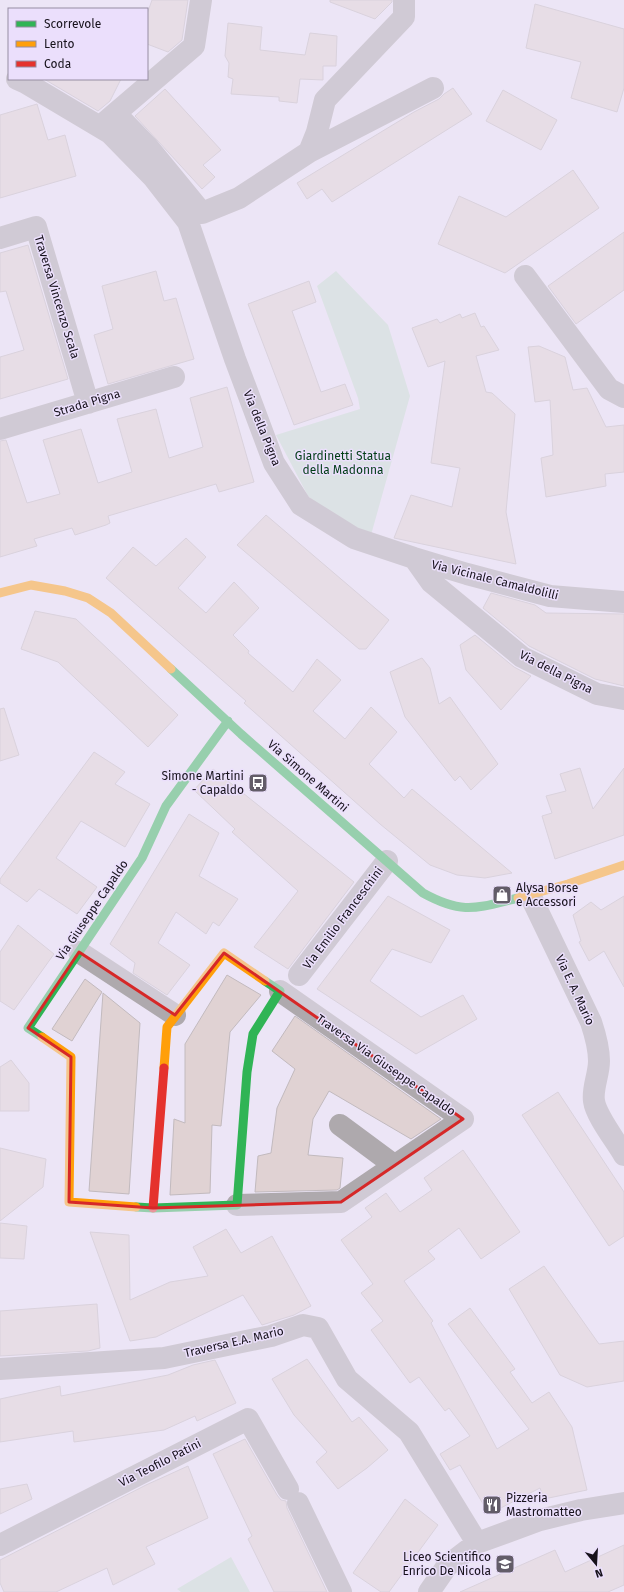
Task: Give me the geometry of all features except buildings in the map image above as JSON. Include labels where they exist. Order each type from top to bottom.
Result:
[{"type":"street","points":[[108,120],[194,46],[201,0]]},
{"type":"street","points":[[309,152],[317,132],[325,100],[404,17],[404,0]]},
{"type":"street","points":[[18,80],[108,120],[148,147],[202,213],[239,198],[309,152],[433,88]]},
{"type":"street","name":"Via della Pigna","points":[[108,120],[110,132],[154,176],[188,222],[232,352],[274,463],[301,505],[354,538],[414,558],[431,582],[522,657],[598,694],[624,699]]},
{"type":"street","name":"Traversa Vincenzo Scala","points":[[0,238],[36,226],[88,403]]},
{"type":"street","points":[[526,276],[609,389],[624,396]]},
{"type":"street","name":"Strada Pigna","points":[[0,429],[174,377]]},
{"type":"street","name":"Via Vicinale Camaldolilli","points":[[414,558],[550,596],[624,602]]},
{"type":"street","name":"Via Simone Martini","points":[[0,593],[31,585],[65,591],[88,598],[111,613],[228,721],[423,893],[436,901],[464,908],[493,904],[530,895],[624,865]]},
{"type":"street","name":"Via Giuseppe Capaldo","points":[[153,1208],[69,1202],[71,1057],[28,1028],[142,858],[166,806],[228,721]]},
{"type":"street","name":"Via Emilio Franceschini","points":[[299,975],[387,861]]},
{"type":"street","name":"Via E. A. Mario","points":[[530,895],[592,1022],[599,1061],[594,1101],[597,1110],[624,1155]]},
{"type":"street","points":[[79,952],[175,1015]]},
{"type":"street","points":[[224,953],[280,991],[253,1034],[247,1072],[237,1205],[153,1208],[167,1026],[224,953]]},
{"type":"street","name":"Traversa Via Giuseppe Capaldo","points":[[237,1205],[341,1202],[463,1119],[280,991]]},
{"type":"street","points":[[340,1125],[394,1166]]},
{"type":"street","name":"Traversa E.A. Mario","points":[[0,1369],[164,1358],[271,1336],[303,1325],[318,1328],[348,1379],[409,1432],[477,1543]]},
{"type":"street","name":"Via Teofilo Patini","points":[[0,1544],[248,1419],[293,1496],[341,1592]]},
{"type":"street","points":[[429,1592],[447,1566],[477,1543],[540,1520],[582,1510],[624,1503]]},
{"type":"highlighted area","points":[[79,952],[175,1015],[224,953],[463,1119],[341,1202],[153,1208],[69,1202],[71,1057],[28,1028]]},
{"type":"green space","name":"Giardinetti Statua della Madonna","points":[[336,271],[388,325],[410,396],[371,535],[321,508],[308,496],[276,435],[360,409],[358,398],[317,286]]},
{"type":"green space","points":[[231,1557],[250,1592],[181,1592],[177,1589]]},
{"type":"traffic: fast","points":[[171,669],[241,734],[423,893],[449,904],[470,908],[491,905],[518,898]]},
{"type":"traffic: fast","points":[[42,1037],[28,1028],[142,858],[166,806],[228,721]]},
{"type":"traffic: fast","points":[[136,1207],[153,1208],[237,1205],[247,1072],[253,1034],[280,991],[265,981]]},
{"type":"traffic: slow","points":[[0,593],[31,585],[65,591],[88,598],[111,613],[171,669]]},
{"type":"traffic: slow","points":[[518,898],[568,884],[624,865]]},
{"type":"traffic: slow","points":[[164,1068],[167,1027],[224,953],[265,981]]},
{"type":"traffic: slow","points":[[42,1037],[71,1057],[69,1202],[136,1207]]},
{"type":"traffic: jam","points":[[153,1208],[164,1068]]},
{"type":"place","name":"Simone Martini - Capaldo","points":[[258,783]]},
{"type":"place","name":"Alysa Borse e Accessori","points":[[502,895]]},
{"type":"place","name":"Pizzeria Mastromatteo","points":[[492,1505]]},
{"type":"place","name":"Liceo Scientifico Enrico De Nicola","points":[[505,1564]]}]
